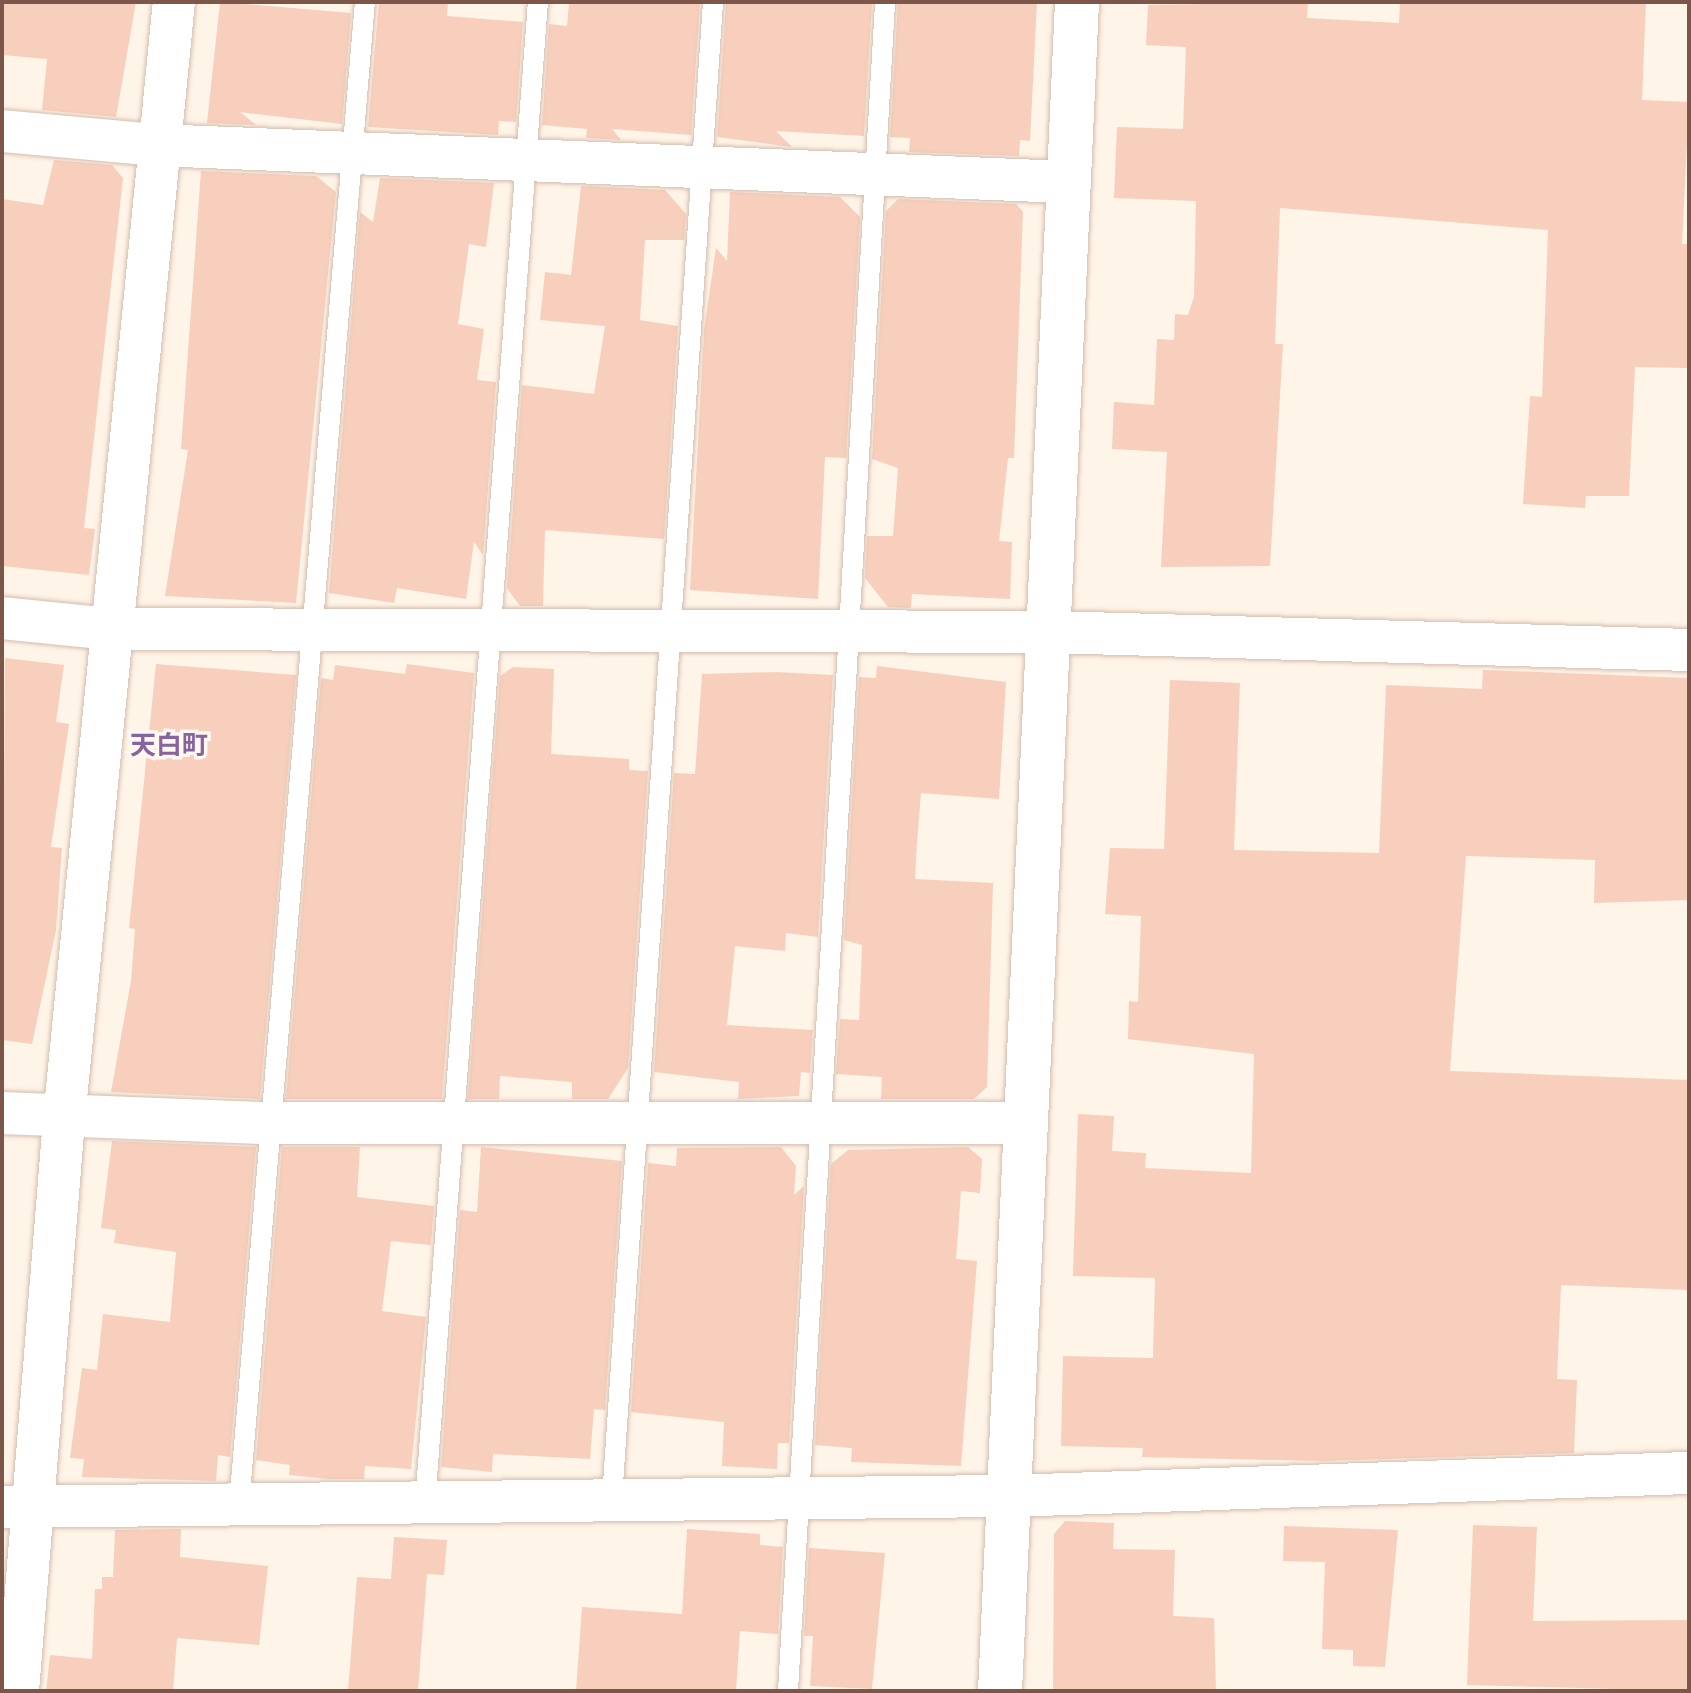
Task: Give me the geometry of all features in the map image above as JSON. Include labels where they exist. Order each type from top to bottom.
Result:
[{"type":"street","points":[[18,1691],[18,1507],[64,1119],[156,145],[174,2]]},
{"type":"street","points":[[1000,1691],[1077,2]]},
{"type":"street","points":[[2,131],[156,145],[1067,182]]},
{"type":"street","points":[[2,618],[110,629],[1050,632],[1689,650]]},
{"type":"street","points":[[2,1113],[64,1119],[268,1123],[453,1124],[636,1119],[1025,1123]]},
{"type":"street","points":[[18,1507],[1009,1496],[1689,1473]]},
{"type":"lane","points":[[239,1505],[268,1123],[365,2]]},
{"type":"lane","points":[[425,1504],[487,631],[538,2]]},
{"type":"lane","points":[[612,1499],[713,2]]},
{"type":"lane","points":[[788,1691],[844,632],[885,2]]},
{"type":"building","points":[[2,2],[136,2],[116,117],[42,110],[47,59],[2,55]]},
{"type":"building","points":[[220,2],[351,13],[342,124],[240,112],[256,125],[207,123]]},
{"type":"building","points":[[379,2],[448,2],[447,16],[523,22],[516,122],[499,121],[498,135],[368,127]]},
{"type":"building","points":[[569,2],[700,2],[691,135],[612,129],[621,140],[586,138],[587,129],[542,125],[549,24],[567,26]]},
{"type":"building","points":[[726,2],[872,2],[864,136],[776,131],[792,147],[717,137]]},
{"type":"building","points":[[898,2],[1037,2],[1030,141],[1020,140],[1019,156],[909,152],[910,138],[890,137]]},
{"type":"building","points":[[1308,2],[1307,18],[1399,23],[1400,2],[1646,2],[1642,100],[1689,102],[1682,244],[1689,244],[1689,368],[1635,367],[1629,496],[1586,496],[1585,508],[1523,504],[1530,396],[1542,397],[1548,230],[1280,208],[1275,344],[1283,344],[1270,566],[1161,567],[1167,452],[1112,449],[1114,402],[1154,405],[1157,339],[1174,340],[1175,314],[1188,315],[1194,297],[1196,201],[1114,198],[1117,127],[1183,129],[1186,47],[1146,45],[1148,5]]},
{"type":"building","points":[[54,160],[112,165],[123,178],[84,528],[95,529],[89,575],[2,566],[2,199],[43,205]]},
{"type":"building","points":[[201,171],[316,176],[336,192],[296,603],[165,596],[188,450],[181,449]]},
{"type":"building","points":[[380,178],[494,183],[486,247],[469,244],[458,324],[484,329],[477,380],[496,382],[483,555],[474,542],[466,599],[397,588],[394,603],[329,593],[360,212],[373,222]]},
{"type":"building","points":[[581,186],[665,190],[686,214],[684,240],[645,240],[640,320],[678,326],[664,539],[545,530],[543,606],[520,606],[507,588],[522,385],[594,394],[605,326],[540,320],[545,272],[571,275]]},
{"type":"building","points":[[730,192],[840,197],[860,217],[846,458],[825,457],[818,599],[690,590],[704,330],[716,248],[727,261]]},
{"type":"building","points":[[898,199],[1016,204],[1023,212],[1014,458],[1008,458],[999,541],[1012,542],[1010,599],[912,594],[911,608],[888,607],[865,578],[867,536],[893,536],[898,468],[872,459],[886,211]]},
{"type":"building","points":[[5,658],[64,665],[56,722],[69,724],[51,847],[62,848],[56,930],[32,1044],[2,1040]]},
{"type":"building","points":[[156,664],[296,675],[260,1099],[111,1092],[131,981],[135,929],[129,928]]},
{"type":"building","points":[[407,664],[474,673],[442,1099],[286,1099],[321,678],[333,680],[335,665],[405,674]]},
{"type":"building","points":[[877,666],[1006,682],[999,799],[921,793],[917,842],[915,879],[993,883],[987,1087],[974,1099],[881,1099],[882,1077],[836,1074],[840,1019],[859,1020],[862,945],[844,940],[859,677],[876,678]]},
{"type":"building","points":[[513,667],[554,669],[551,754],[629,759],[629,770],[648,771],[628,1068],[608,1099],[572,1099],[572,1082],[500,1076],[499,1099],[468,1099],[500,676]]},
{"type":"building","points":[[1483,670],[1689,678],[1689,900],[1594,903],[1595,860],[1466,856],[1450,1071],[1689,1080],[1689,1290],[1561,1285],[1557,1379],[1577,1380],[1574,1453],[1322,1461],[1142,1457],[1143,1448],[1061,1446],[1063,1356],[1153,1358],[1155,1278],[1073,1276],[1078,1114],[1114,1116],[1112,1151],[1146,1153],[1145,1168],[1251,1173],[1254,1054],[1128,1039],[1129,1001],[1138,1002],[1141,916],[1105,914],[1110,848],[1164,849],[1170,680],[1240,683],[1234,850],[1379,853],[1386,685],[1482,689]]},
{"type":"building","points":[[776,672],[833,675],[818,937],[786,933],[785,951],[735,946],[727,1025],[813,1030],[810,1073],[801,1072],[799,1096],[738,1099],[739,1082],[654,1072],[674,773],[695,774],[702,674]]},
{"type":"building","points":[[112,1141],[256,1147],[230,1457],[218,1455],[216,1481],[82,1477],[84,1459],[70,1458],[82,1368],[97,1370],[103,1314],[170,1322],[176,1252],[114,1243],[116,1230],[101,1228]]},
{"type":"building","points":[[282,1147],[360,1147],[357,1197],[434,1206],[431,1245],[391,1241],[382,1311],[426,1317],[411,1469],[365,1466],[364,1479],[329,1479],[289,1475],[290,1465],[256,1460]]},
{"type":"building","points":[[481,1147],[622,1161],[605,1410],[594,1409],[590,1459],[493,1454],[492,1472],[441,1467],[460,1210],[477,1212]]},
{"type":"building","points":[[781,1147],[796,1166],[794,1195],[804,1186],[789,1443],[778,1443],[777,1469],[722,1466],[724,1422],[631,1412],[648,1163],[676,1166],[677,1148]]},
{"type":"building","points":[[968,1147],[982,1159],[980,1193],[961,1191],[956,1259],[977,1261],[961,1466],[851,1462],[852,1448],[815,1445],[831,1164],[848,1150]]},
{"type":"building","points":[[1065,1521],[1114,1523],[1113,1549],[1175,1550],[1173,1616],[1214,1618],[1216,1691],[1053,1691],[1054,1534]]},
{"type":"building","points":[[1473,1525],[1537,1527],[1533,1621],[1689,1620],[1689,1691],[1467,1685]]},
{"type":"building","points":[[1284,1526],[1398,1530],[1385,1667],[1353,1666],[1353,1650],[1322,1649],[1325,1562],[1283,1561]]},
{"type":"building","points":[[181,1529],[180,1557],[268,1566],[259,1645],[177,1638],[173,1691],[46,1691],[50,1655],[92,1659],[95,1589],[102,1589],[102,1577],[113,1577],[115,1530]]},
{"type":"building","points":[[687,1529],[760,1534],[760,1545],[783,1547],[778,1634],[740,1631],[736,1691],[576,1691],[582,1607],[682,1614]]},
{"type":"building","points":[[394,1537],[447,1540],[444,1575],[427,1574],[418,1690],[348,1691],[357,1577],[391,1579]]},
{"type":"building","points":[[809,1548],[885,1553],[872,1689],[810,1686],[813,1636],[804,1636]]},
{"type":"district","name":"天白町","points":[[169,746]]}]
